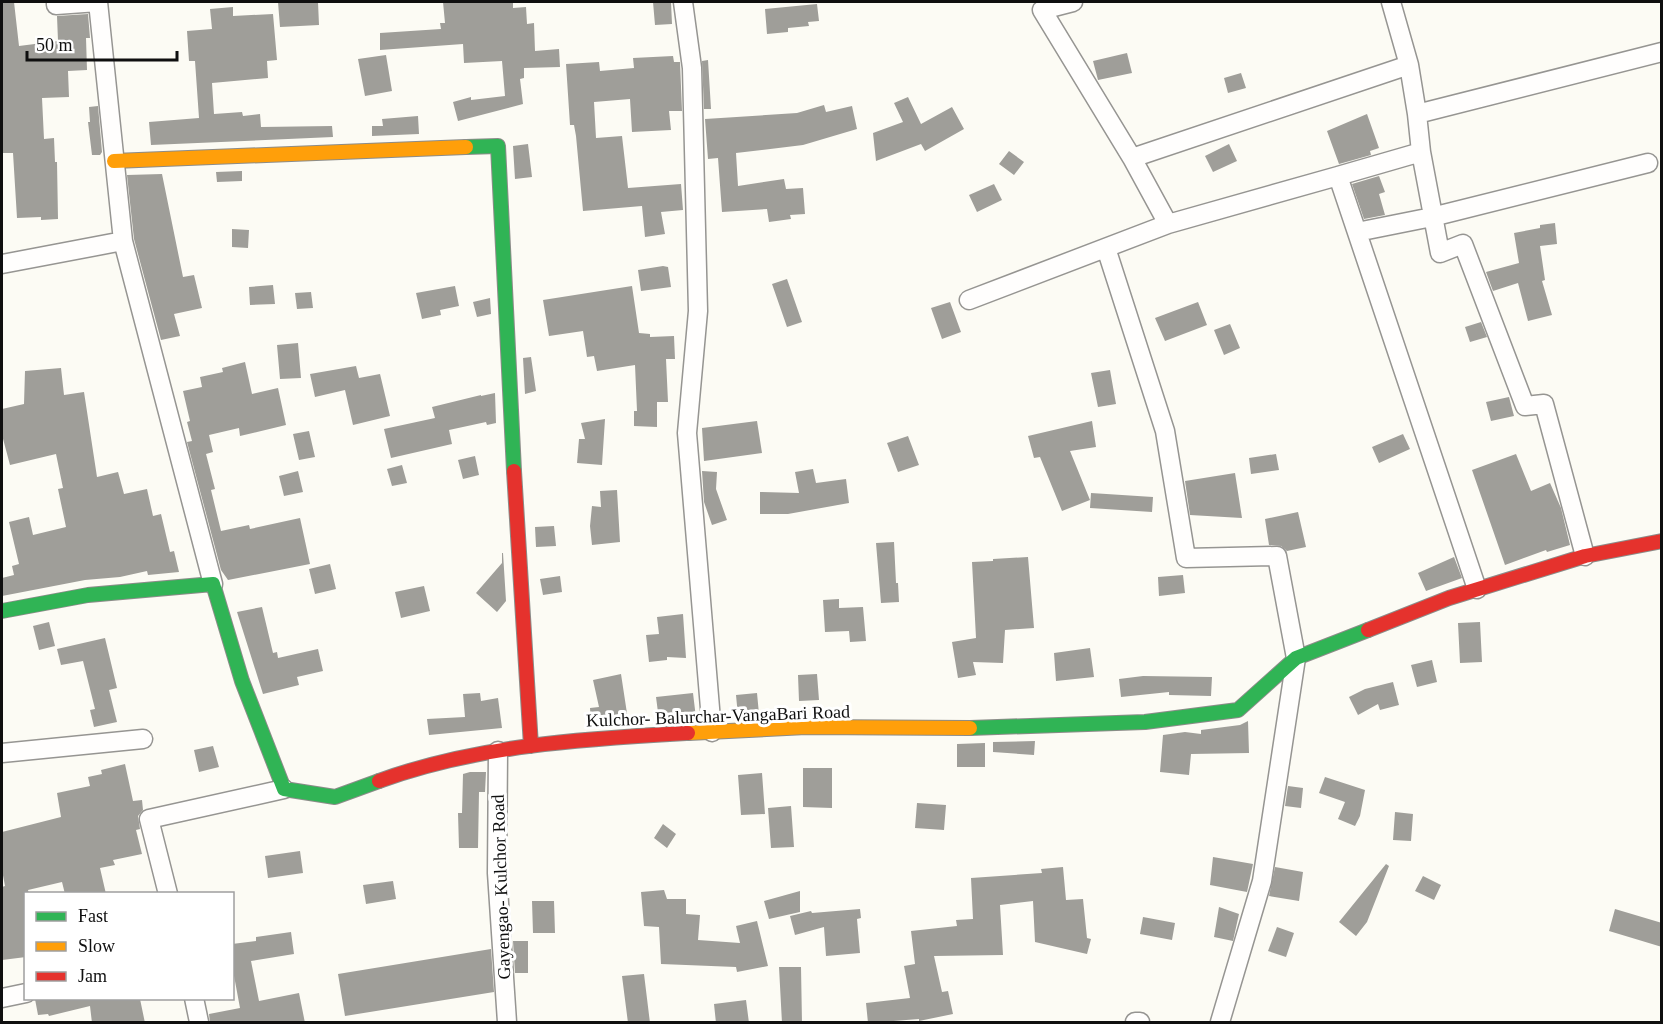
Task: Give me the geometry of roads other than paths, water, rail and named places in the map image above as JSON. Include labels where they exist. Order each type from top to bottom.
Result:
[{"type":"street","points":[[56,2],[56,5],[98,2],[123,241],[213,584],[242,681],[284,789],[149,819],[167,892]]},
{"type":"street","points":[[683,2],[692,68],[698,311],[687,433],[712,732]]},
{"type":"street","points":[[1073,2],[1042,10],[1132,158],[1168,224]]},
{"type":"street","points":[[1391,2],[1409,65],[1420,152],[1440,253],[1463,244],[1525,406],[1544,404],[1585,556]]},
{"type":"street","points":[[1417,114],[1662,52]]},
{"type":"street","points":[[1132,158],[1409,65]]},
{"type":"street","points":[[114,161],[498,146],[516,522],[531,746]]},
{"type":"street","points":[[969,300],[1168,224],[1420,152]]},
{"type":"street","points":[[1357,232],[1432,217],[1648,163]]},
{"type":"street","points":[[1338,176],[1477,589]]},
{"type":"street","points":[[2,264],[123,241]]},
{"type":"street","points":[[1106,248],[1165,431],[1186,558],[1277,556],[1296,658],[1262,881],[1220,1023]]},
{"type":"street","name":"Kulchor- Balurchar-VangaBari Road","points":[[284,789],[335,797],[412,769],[498,751],[580,739],[806,727],[945,729],[1145,722],[1238,710],[1296,658],[1477,589],[1585,556],[1662,541]]},
{"type":"street","points":[[2,611],[88,595],[213,584]]},
{"type":"street","points":[[2,753],[143,739]]},
{"type":"street","name":"Gayengao- Kulchor Road","points":[[498,751],[497,873],[507,1023]]},
{"type":"street","points":[[2,998],[24,993]]},
{"type":"street","points":[[194,1000],[199,1023]]},
{"type":"street","points":[[1135,1023],[1140,1023]]}]
